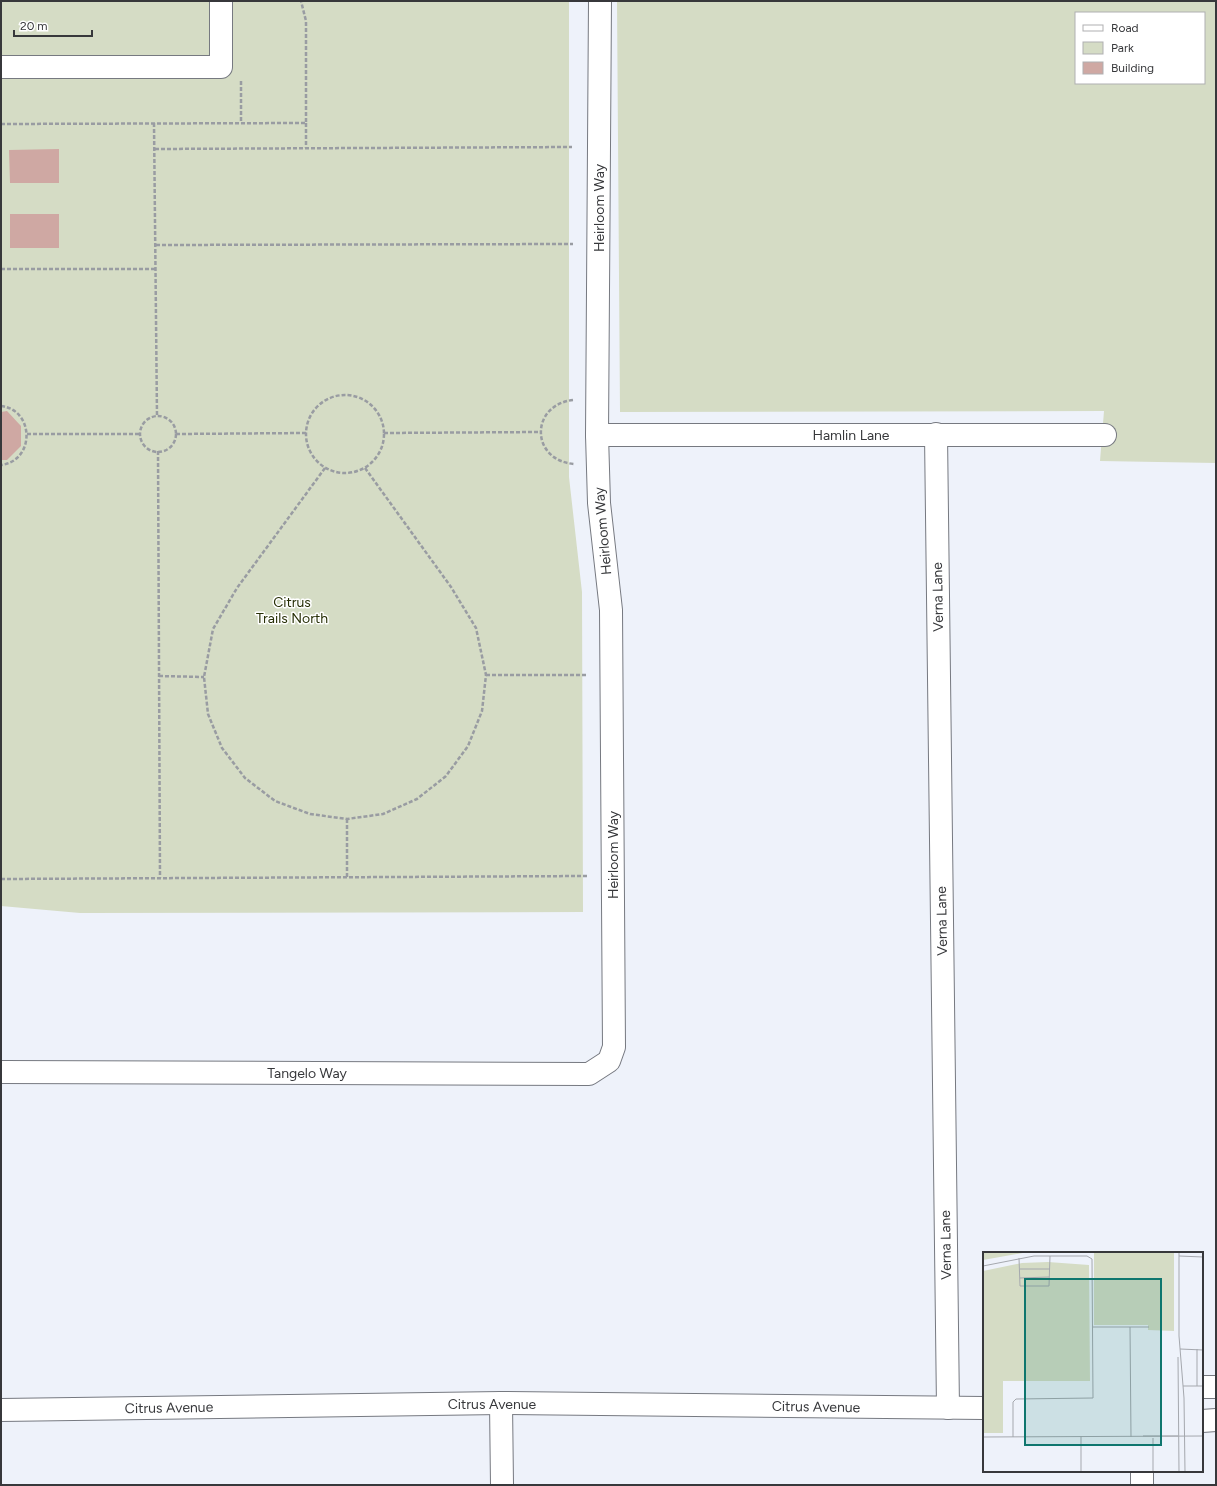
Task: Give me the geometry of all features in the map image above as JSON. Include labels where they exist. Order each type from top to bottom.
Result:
[{"type":"street","points":[[1,67],[221,67],[221,1]]},
{"type":"street","name":"Heirloom Way","points":[[600,1],[597,435],[599,503],[611,610],[614,1047],[609,1061]]},
{"type":"street","name":"Verna Lane","points":[[936,434],[948,1408]]},
{"type":"street","name":"Hamlin Lane","points":[[597,435],[1105,435]]},
{"type":"street","name":"Tangelo Way","points":[[1,1072],[589,1074],[609,1061]]},
{"type":"street","points":[[1203,1387],[1216,1387]]},
{"type":"street","points":[[501,1403],[502,1485]]},
{"type":"street","name":"Citrus Avenue","points":[[1,1410],[501,1403],[983,1408]]},
{"type":"street","points":[[1203,1420],[1216,1420]]},
{"type":"street","points":[[1142,1472],[1142,1485]]},
{"type":"path","points":[[301,1],[306,20],[306,148]]},
{"type":"path","points":[[154,123],[157,416]]},
{"type":"path","points":[[1,124],[306,123]]},
{"type":"path","points":[[155,149],[572,148]]},
{"type":"path","points":[[156,245],[573,244]]},
{"type":"path","points":[[1,269],[156,269]]},
{"type":"path","points":[[338,395],[352,395],[365,400],[375,408],[382,420],[384,433],[383,444],[373,461],[365,468],[356,472],[345,473],[335,472],[325,468],[317,461],[311,453],[307,443],[306,433],[308,420],[315,408],[326,399],[338,395]]},
{"type":"path","points":[[573,400],[563,401],[554,406],[547,413],[542,422],[540,432],[542,442],[547,451],[554,458],[564,463],[574,464]]},
{"type":"path","points":[[1,406],[6,406],[15,411],[21,417],[27,434],[26,444],[22,453],[15,460],[1,465]]},
{"type":"path","points":[[157,416],[163,416],[173,423],[176,434],[175,440],[163,451],[147,448],[141,439],[140,434],[143,424],[152,417],[157,416]]},
{"type":"path","points":[[384,433],[540,432]]},
{"type":"path","points":[[176,434],[306,433]]},
{"type":"path","points":[[27,434],[140,434]]},
{"type":"path","points":[[158,451],[160,878]]},
{"type":"path","points":[[325,468],[237,588],[217,622],[213,629],[204,677],[208,714],[222,748],[245,778],[275,801],[310,814],[347,819],[383,814],[390,811],[417,799],[446,776],[468,746],[482,711],[486,675],[476,628],[451,587],[365,468]]},
{"type":"path","points":[[486,675],[586,675]]},
{"type":"path","points":[[159,676],[204,677]]},
{"type":"path","points":[[347,819],[347,877]]},
{"type":"path","points":[[1,879],[588,876]]},
{"type":"green space","name":"Citrus Trails North","points":[[1,1],[569,1],[569,477],[582,592],[583,912],[80,913],[1,906]]},
{"type":"green space","points":[[617,1],[1216,1],[1216,463],[1100,461],[1104,411],[620,412]]},
{"type":"building","points":[[59,149],[59,183],[10,183],[9,150]]},
{"type":"building","points":[[10,214],[59,214],[59,248],[10,248]]},
{"type":"building","points":[[7,411],[21,426],[21,446],[7,460],[1,460],[1,412]]}]
